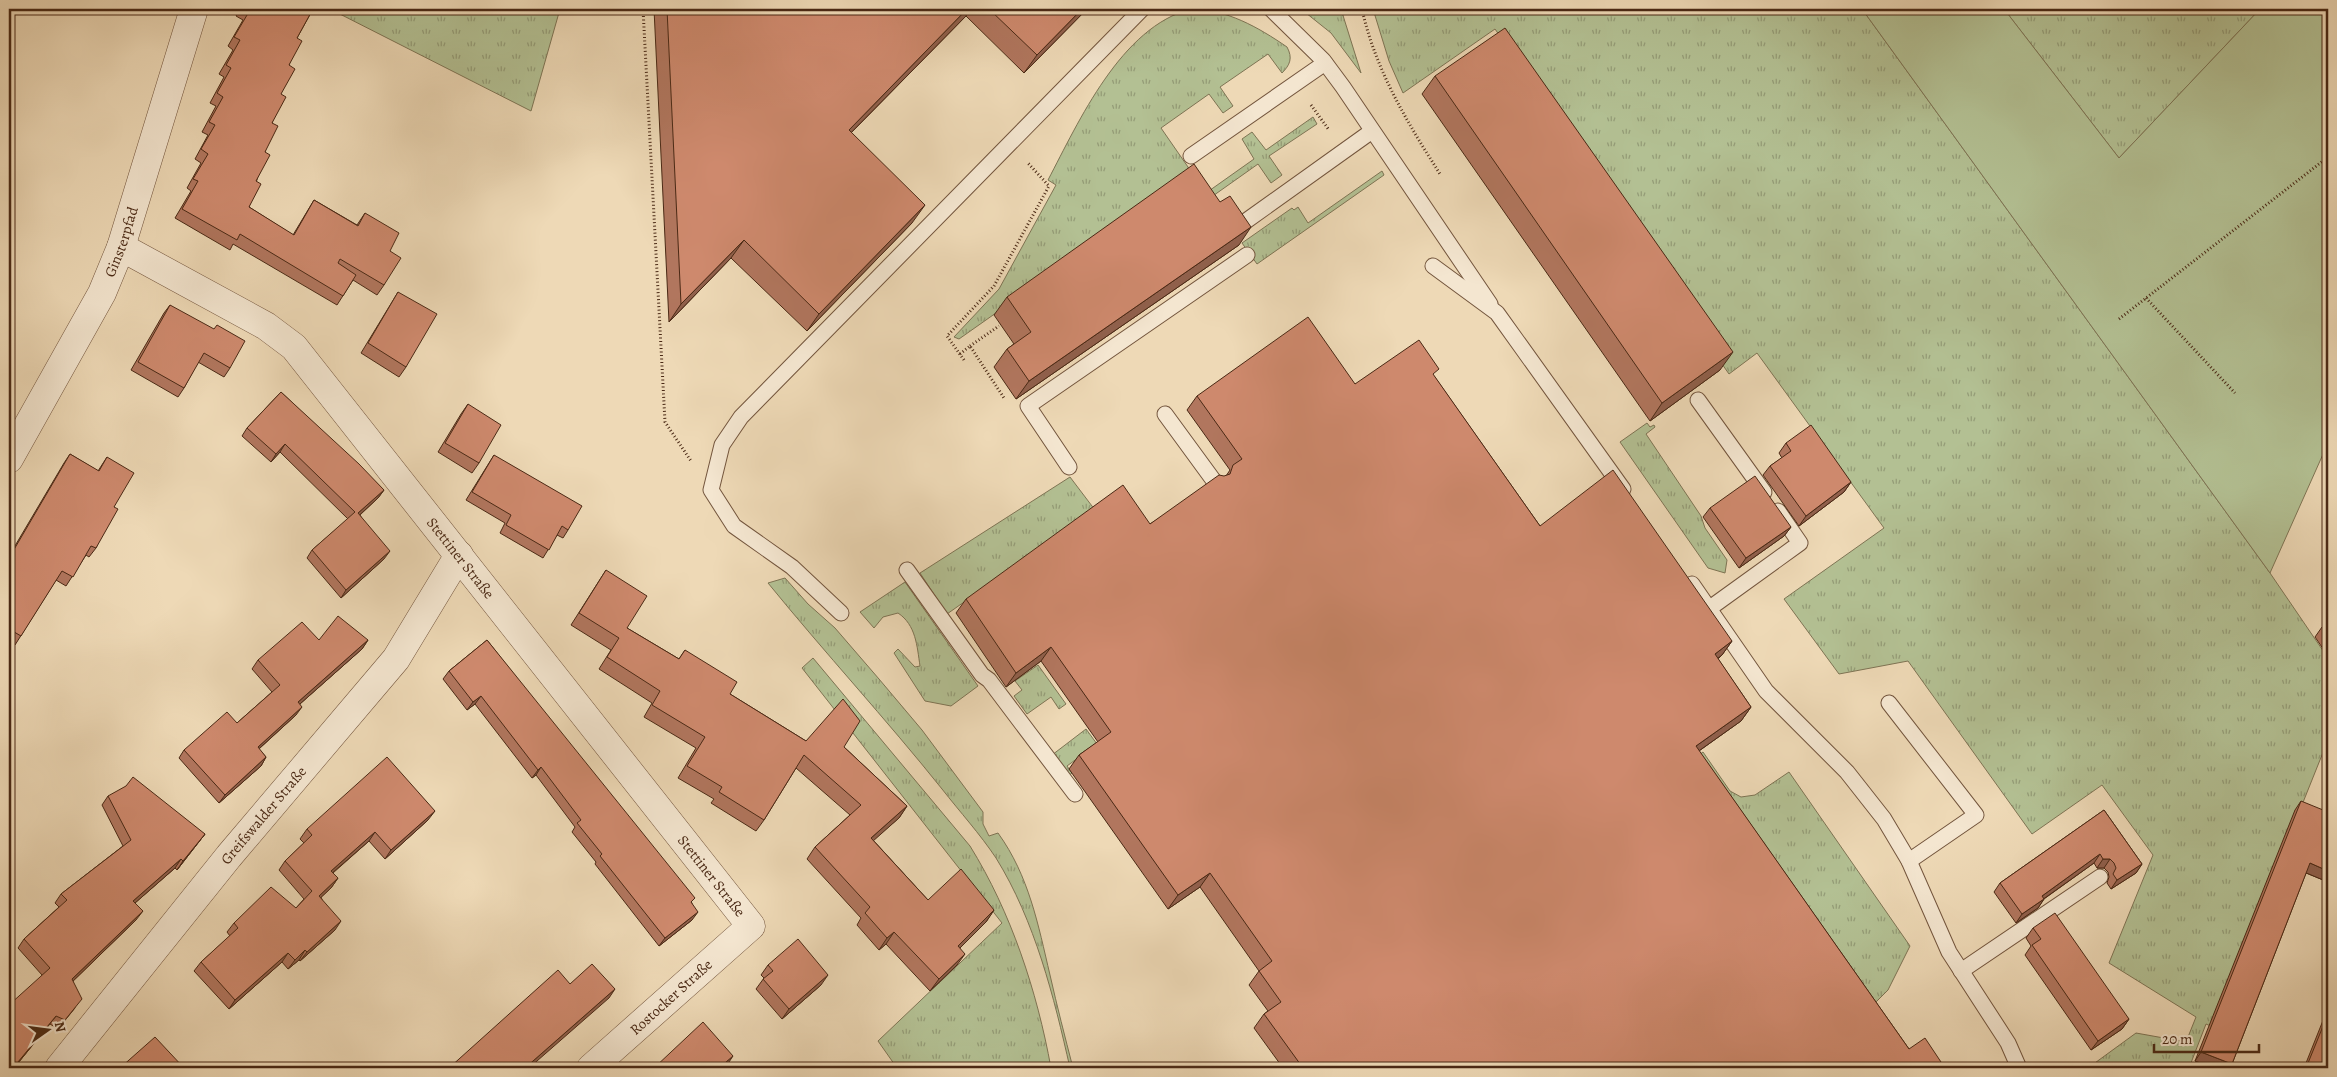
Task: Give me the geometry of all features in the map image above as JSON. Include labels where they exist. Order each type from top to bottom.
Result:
[{"type":"street","name":"Ginsterpfad","points":[[9,459],[102,293],[121,247],[194,9]]},
{"type":"street","name":"Stettiner Straße","points":[[121,247],[266,326],[294,347],[751,926]]},
{"type":"street","name":"Greifswalder Straße","points":[[59,1068],[229,856],[396,660],[459,555]]},
{"type":"street","name":"Rostocker Straße","points":[[591,1068],[751,926]]},
{"type":"lane","points":[[841,613],[792,567],[734,526],[711,490],[722,445],[741,417],[1142,9]]},
{"type":"lane","points":[[1271,9],[1325,63],[1497,313],[1629,498]]},
{"type":"lane","points":[[1191,156],[1325,63]]},
{"type":"lane","points":[[1239,226],[1372,131]]},
{"type":"lane","points":[[1069,468],[1028,406],[1247,255]]},
{"type":"lane","points":[[1433,266],[1497,313]]},
{"type":"lane","points":[[1698,400],[1800,543],[1710,608]]},
{"type":"lane","points":[[1165,414],[1214,481]]},
{"type":"lane","points":[[1681,568],[1766,691],[1847,772],[1884,819],[1909,861],[1949,952],[2008,1042],[2020,1068]]},
{"type":"lane","points":[[907,570],[982,676],[989,680],[1075,794]]},
{"type":"lane","points":[[1889,703],[1976,815],[1909,861]]},
{"type":"lane","points":[[1961,971],[2100,877]]},
{"type":"path","points":[[643,9],[665,422],[711,490]]},
{"type":"path","points":[[1362,9],[1373,49],[1389,86],[1403,115],[1440,174]]},
{"type":"path","points":[[964,360],[947,336],[994,286],[1049,186],[1009,144]]},
{"type":"path","points":[[2119,320],[2328,159]]},
{"type":"path","points":[[2146,298],[2235,392]]},
{"type":"path","points":[[960,354],[999,326]]},
{"type":"path","points":[[970,346],[1016,415],[1028,406]]},
{"type":"green space","points":[[330,9],[560,9],[531,111]]},
{"type":"green space","points":[[1191,9],[1217,12],[1253,26],[1287,47],[1290,61],[1282,73],[1268,54],[1220,87],[1233,106],[1223,113],[1209,94],[1161,128],[1206,193],[1254,159],[1242,139],[1252,132],[1266,150],[1313,117],[1317,124],[1269,156],[1282,175],[1271,183],[1258,164],[1210,198],[1182,182],[959,339],[954,337],[999,289],[1056,185],[1048,180],[1088,105],[1105,79],[1123,55],[1143,35],[1166,19]]},
{"type":"green space","points":[[1301,9],[1341,9],[1361,73],[1331,33]]},
{"type":"green space","points":[[1373,9],[1862,9],[2270,573],[2328,658],[2328,740],[2213,1027],[2206,1024],[2189,1068],[2088,1068],[2136,1033],[2186,1042],[2196,1017],[2109,963],[2153,855],[2102,785],[2032,834],[1908,661],[1839,674],[1784,599],[1884,528],[1757,353],[1729,374],[1610,204],[1614,200],[1495,29],[1403,93],[1389,61]]},
{"type":"green space","points":[[1862,9],[2004,9],[2119,158],[2260,9],[2328,9],[2328,443],[2270,573]]},
{"type":"green space","points":[[2004,9],[2260,9],[2119,158]]},
{"type":"green space","points":[[1382,171],[1384,175],[1257,264],[1242,243],[1292,208],[1294,210],[1298,207],[1308,223]]},
{"type":"green space","points":[[1647,423],[1650,427],[1654,425],[1655,427],[1646,434],[1701,516],[1705,528],[1727,560],[1725,573],[1708,568],[1620,442]]},
{"type":"green space","points":[[1070,477],[1095,510],[947,614],[920,573]]},
{"type":"green space","points":[[785,578],[808,604],[835,628],[922,730],[983,812],[983,824],[989,836],[998,833],[1009,849],[1018,866],[1031,901],[1073,1068],[1070,1068],[1042,960],[1022,907],[996,858],[921,763],[768,583]]},
{"type":"green space","points":[[905,582],[978,686],[951,706],[925,701],[894,653],[898,649],[915,667],[920,666],[915,636],[904,618],[898,613],[883,617],[874,628],[860,612]]},
{"type":"green space","points":[[813,658],[970,846],[985,871],[1021,953],[1038,1010],[1051,1068],[897,1068],[878,1041],[1002,923],[802,668]]},
{"type":"green space","points":[[1038,665],[1066,704],[1059,709],[1051,697],[1027,714],[1014,696],[1022,690],[1015,681]]},
{"type":"green space","points":[[1086,729],[1097,744],[1067,766],[1072,773],[1068,776],[1052,755]]},
{"type":"green space","points":[[1703,752],[1730,791],[1741,797],[1755,795],[1789,772],[1910,946],[1888,990],[1869,1009],[1688,763]]},
{"type":"building","points":[[247,9],[313,9],[297,38],[302,41],[289,65],[295,69],[281,94],[286,97],[272,123],[278,126],[265,152],[270,155],[256,181],[261,184],[249,207],[294,235],[314,200],[358,226],[365,213],[399,233],[390,251],[401,258],[384,285],[340,259],[338,263],[356,275],[343,296],[240,234],[237,240],[182,209],[198,181],[193,179],[208,154],[201,149],[215,125],[209,122],[223,97],[217,93],[231,68],[226,65],[240,40],[234,37],[250,10]]},
{"type":"building","points":[[667,9],[967,9],[849,130],[925,205],[819,314],[744,240],[681,304]]},
{"type":"building","points":[[989,9],[1082,9],[1037,55]]},
{"type":"building","points":[[1505,28],[1733,352],[1662,403],[1435,76]]},
{"type":"building","points":[[1194,164],[1220,202],[1230,196],[1251,227],[1029,381],[1007,349],[1031,332],[1007,297]]},
{"type":"building","points":[[398,292],[437,314],[406,367],[368,343]]},
{"type":"building","points":[[170,305],[214,329],[217,325],[245,341],[230,368],[204,353],[184,388],[138,362]]},
{"type":"building","points":[[1308,317],[1355,384],[1419,340],[1439,369],[1433,374],[1540,526],[1613,470],[1732,641],[1715,654],[1751,707],[1696,746],[1909,1049],[1925,1038],[1945,1068],[1303,1068],[1264,1014],[1281,1002],[1259,971],[1272,961],[1210,873],[1178,895],[1079,755],[1111,732],[1051,647],[1016,673],[966,599],[1123,485],[1150,524],[1219,475],[1230,474],[1233,465],[1242,459],[1197,396]]},
{"type":"building","points":[[281,392],[359,464],[384,490],[358,513],[390,551],[346,590],[312,550],[355,512],[285,444],[276,454],[247,428]]},
{"type":"building","points":[[468,404],[501,425],[479,463],[445,443]]},
{"type":"building","points":[[1811,425],[1851,482],[1806,516],[1770,466],[1791,451],[1786,443]]},
{"type":"building","points":[[70,454],[99,471],[107,457],[134,473],[114,507],[118,509],[96,548],[91,546],[73,577],[62,571],[21,636],[9,629],[9,558]]},
{"type":"building","points":[[494,455],[582,506],[568,530],[562,526],[549,550],[506,525],[511,515],[472,492]]},
{"type":"building","points":[[1755,476],[1791,527],[1746,558],[1710,508]]},
{"type":"building","points":[[606,570],[647,596],[627,628],[679,659],[685,650],[737,682],[730,694],[806,741],[843,699],[860,721],[844,747],[907,806],[871,838],[928,900],[961,869],[994,910],[958,946],[965,954],[939,979],[894,932],[887,938],[865,913],[870,907],[815,847],[861,805],[804,755],[764,820],[719,792],[722,787],[687,766],[705,737],[652,705],[660,691],[607,657],[619,638],[579,613]]},
{"type":"building","points":[[338,616],[368,640],[298,702],[302,707],[258,747],[266,757],[225,795],[184,750],[227,712],[237,723],[280,685],[258,660],[302,622],[319,640]]},
{"type":"building","points":[[2322,627],[2328,630],[2328,636]]},
{"type":"building","points":[[487,640],[695,898],[691,902],[698,912],[665,938],[600,856],[602,854],[577,823],[581,820],[541,767],[538,770],[481,696],[473,702],[449,671]]},
{"type":"building","points":[[387,757],[435,811],[391,850],[375,832],[331,871],[338,878],[319,896],[341,921],[307,952],[305,950],[295,960],[288,953],[235,1000],[201,962],[238,928],[234,923],[271,887],[296,908],[312,891],[285,861],[312,835],[307,829]]},
{"type":"building","points":[[133,777],[205,834],[183,861],[181,859],[133,901],[143,911],[72,979],[82,999],[65,1020],[56,1016],[13,1068],[9,1068],[9,1005],[50,968],[24,939],[67,900],[61,894],[131,840],[108,796],[126,786]]},
{"type":"building","points":[[2301,801],[2328,812],[2324,828],[2328,829],[2328,871],[2310,863],[2232,1064],[2201,1052]]},
{"type":"building","points":[[2104,810],[2142,864],[2117,880],[2113,874],[2116,868],[2114,863],[2110,859],[2103,859],[2100,854],[2042,896],[2044,899],[2022,914],[2000,883]]},
{"type":"building","points":[[2055,913],[2129,1019],[2098,1041],[2032,945],[2041,939],[2033,928]]},
{"type":"building","points":[[798,939],[828,975],[789,1009],[763,979],[773,971],[768,965]]},
{"type":"building","points":[[592,964],[615,989],[525,1068],[449,1068],[558,970],[570,984]]},
{"type":"building","points":[[2328,1014],[2328,1068],[2306,1068]]},
{"type":"building","points":[[703,1022],[733,1056],[719,1068],[654,1068]]},
{"type":"building","points":[[155,1037],[184,1068],[120,1068]]}]
